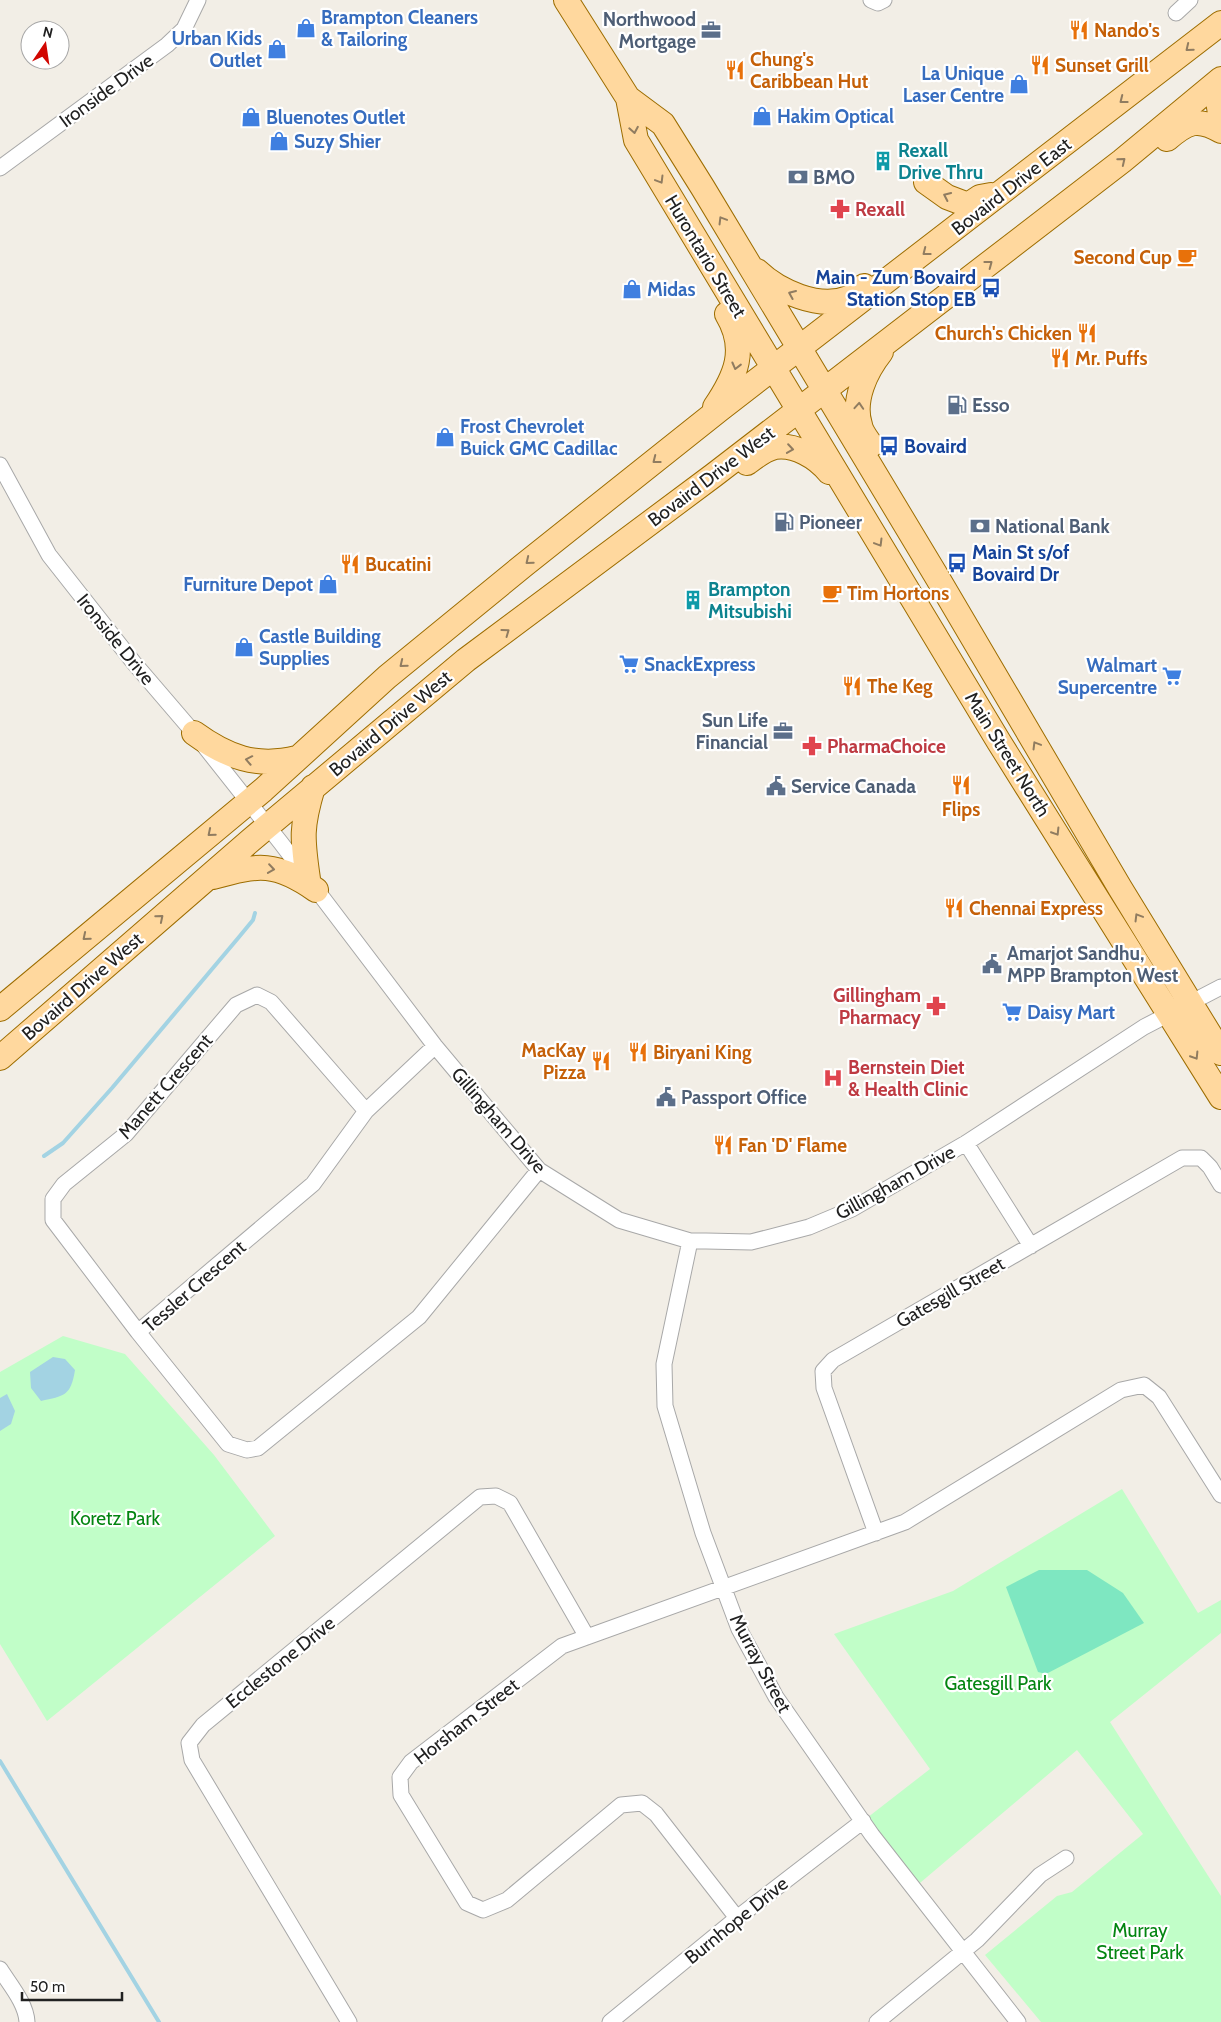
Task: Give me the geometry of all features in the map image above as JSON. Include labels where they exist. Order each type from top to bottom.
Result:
[{"type":"main road","name":"Hurontario Street","points":[[566,0],[628,98],[663,124],[824,390]]},
{"type":"main road","name":"Bovaird Drive East","points":[[773,368],[1221,23]]},
{"type":"main road","points":[[824,390],[1142,145],[1221,79]]},
{"type":"main road","points":[[1221,88],[1218,101],[1221,119]]},
{"type":"main road","name":"Hurontario Street","points":[[628,98],[636,140],[798,410]]},
{"type":"main road","points":[[1142,145],[1161,144],[1183,126],[1192,122],[1208,124],[1221,131]]},
{"type":"main road","points":[[926,182],[934,190],[968,205],[980,197],[1002,193]]},
{"type":"main road","points":[[747,262],[766,279],[783,290],[813,300],[848,298],[885,270],[900,272]]},
{"type":"main road","points":[[694,430],[715,407],[730,386],[738,357],[738,340],[734,325],[712,289],[715,271]]},
{"type":"main road","points":[[882,485],[877,457],[860,425],[859,407],[861,389],[868,372],[895,336]]},
{"type":"main road","name":"Bovaird Drive West","points":[[0,1009],[248,802],[387,677],[773,368]]},
{"type":"main road","name":"Bovaird Drive West","points":[[0,1058],[267,826],[466,660],[714,475],[824,390]]},
{"type":"main road","name":"Main Street North","points":[[824,390],[1120,888],[1221,1053]]},
{"type":"main road","name":"Main Street North","points":[[798,410],[999,742],[1221,1097]]},
{"type":"main road","points":[[714,475],[736,471],[759,454],[774,447],[797,449],[824,465],[854,501]]},
{"type":"main road","points":[[194,733],[216,749],[248,761],[279,762],[297,758]]},
{"type":"main road","points":[[312,884],[302,836],[304,818],[313,787]]},
{"type":"main road","points":[[206,879],[247,867],[272,868],[296,875],[312,884]]},
{"type":"street","name":"Ironside Drive","points":[[0,168],[167,45],[184,28],[198,0]]},
{"type":"street","points":[[1176,13],[1190,0]]},
{"type":"street","name":"Ironside Drive","points":[[0,464],[49,555],[134,663],[194,733],[248,802]]},
{"type":"street","name":"Gillingham Drive","points":[[248,802],[435,1046],[539,1170],[619,1220],[690,1241],[751,1242],[809,1227],[852,1209],[966,1143],[1144,1027],[1221,987]]},
{"type":"street","name":"Manett Crescent","points":[[138,1332],[53,1220],[53,1199],[64,1184],[126,1134],[236,1004],[257,994],[270,1002],[366,1111]]},
{"type":"street","name":"Tessler Crescent","points":[[435,1046],[366,1111],[313,1184],[138,1332],[228,1444],[247,1450],[258,1448],[419,1317],[539,1170]]},
{"type":"street","points":[[966,1143],[1031,1246]]},
{"type":"street","name":"Gatesgill Street","points":[[876,1533],[824,1388],[823,1371],[833,1360],[1182,1158],[1200,1158],[1210,1167],[1221,1186]]},
{"type":"street","name":"Murray Street","points":[[690,1241],[664,1364],[665,1406],[703,1533],[740,1629],[776,1697],[863,1821],[1018,2022]]},
{"type":"street","points":[[724,1587],[906,1522],[1120,1390],[1144,1385],[1159,1398],[1221,1495]]},
{"type":"street","name":"Ecclestone Drive","points":[[349,2022],[192,1760],[189,1742],[203,1725],[480,1497],[496,1496],[510,1503],[586,1637]]},
{"type":"street","name":"Horsham Street","points":[[724,1587],[562,1646],[411,1762],[400,1778],[401,1795],[467,1903],[484,1910],[508,1900],[621,1805],[642,1803],[656,1814],[737,1918]]},
{"type":"street","name":"Burnhope Drive","points":[[610,2022],[737,1918],[863,1821]]},
{"type":"street","points":[[877,2022],[963,1953],[990,1929],[1040,1875],[1066,1858]]},
{"type":"street","points":[[0,1969],[21,2002],[27,2022]]},
{"type":"green space","name":"Koretz Park","points":[[63,1336],[125,1354],[214,1455],[275,1536],[47,1721],[0,1644],[0,1372]]},
{"type":"green space","name":"Gatesgill Park","points":[[1122,1489],[1198,1613],[1221,1600],[1221,1633],[1110,1722],[1221,1896],[1221,2022],[1041,2022],[985,1955],[1057,1896],[1072,1892],[1143,1834],[1077,1750],[914,1888],[863,1821],[930,1769],[834,1634],[953,1591]]},
{"type":"green space","points":[[1039,1570],[1087,1570],[1123,1593],[1144,1623],[1046,1674],[1038,1672],[1006,1587]]},
{"type":"water","points":[[53,1357],[65,1359],[75,1370],[73,1379],[69,1390],[61,1396],[41,1401],[31,1388],[30,1372]]},
{"type":"water","points":[[7,1394],[15,1411],[11,1424],[0,1431],[0,1398]]},
{"type":"waterway","points":[[44,1156],[63,1143],[112,1088],[253,920],[255,913]]},
{"type":"waterway","points":[[0,1761],[159,2022]]},
{"type":"place","name":"Brampton Cleaners & Tailoring","points":[[306,28]]},
{"type":"place","name":"Northwood Mortgage","points":[[711,30]]},
{"type":"place","name":"Nando's","points":[[1079,30]]},
{"type":"place","name":"Urban Kids Outlet","points":[[277,49]]},
{"type":"place","name":"Sunset Grill","points":[[1040,65]]},
{"type":"place","name":"Chung's Caribbean Hut","points":[[735,70]]},
{"type":"place","name":"La Unique Laser Centre","points":[[1019,84]]},
{"type":"place","name":"Hakim Optical","points":[[762,116]]},
{"type":"place","name":"Bluenotes Outlet","points":[[251,117]]},
{"type":"place","name":"Suzy Shier","points":[[279,141]]},
{"type":"place","name":"Rexall Drive Thru","points":[[883,161]]},
{"type":"place","name":"BMO","points":[[798,177]]},
{"type":"place","name":"Rexall","points":[[840,209]]},
{"type":"place","name":"Second Cup","points":[[1187,257]]},
{"type":"place","name":"Main - Zum Bovaird Station Stop EB","points":[[991,288]]},
{"type":"place","name":"Midas","points":[[632,289]]},
{"type":"place","name":"Church's Chicken","points":[[1087,333]]},
{"type":"place","name":"Mr. Puffs","points":[[1060,358]]},
{"type":"place","name":"Esso","points":[[957,405]]},
{"type":"place","name":"Frost Chevrolet Buick GMC Cadillac","points":[[445,437]]},
{"type":"place","name":"Bovaird","points":[[889,446]]},
{"type":"place","name":"Pioneer","points":[[784,522]]},
{"type":"place","name":"National Bank","points":[[980,526]]},
{"type":"place","name":"Main St s/of Bovaird Dr","points":[[957,563]]},
{"type":"place","name":"Bucatini","points":[[350,564]]},
{"type":"place","name":"Furniture Depot","points":[[328,584]]},
{"type":"place","name":"Tim Hortons","points":[[832,593]]},
{"type":"place","name":"Brampton Mitsubishi","points":[[693,600]]},
{"type":"place","name":"Castle Building Supplies","points":[[244,647]]},
{"type":"place","name":"SnackExpress","points":[[629,664]]},
{"type":"place","name":"Walmart Supercentre","points":[[1172,676]]},
{"type":"place","name":"The Keg","points":[[852,686]]},
{"type":"place","name":"Sun Life Financial","points":[[783,731]]},
{"type":"place","name":"PharmaChoice","points":[[812,746]]},
{"type":"place","name":"Flips","points":[[961,785]]},
{"type":"place","name":"Service Canada","points":[[776,786]]},
{"type":"place","name":"Chennai Express","points":[[954,908]]},
{"type":"place","name":"Amarjot Sandhu, MPP Brampton West","points":[[992,964]]},
{"type":"place","name":"Gillingham Pharmacy","points":[[936,1006]]},
{"type":"place","name":"Daisy Mart","points":[[1012,1012]]},
{"type":"place","name":"Biryani King","points":[[638,1052]]},
{"type":"place","name":"MacKay Pizza","points":[[601,1061]]},
{"type":"place","name":"Bernstein Diet & Health Clinic","points":[[833,1078]]},
{"type":"place","name":"Passport Office","points":[[666,1097]]},
{"type":"place","name":"Fan 'D' Flame","points":[[723,1145]]},
{"type":"park label","name":"Murray Street Park","points":[[1140,1941]]}]
